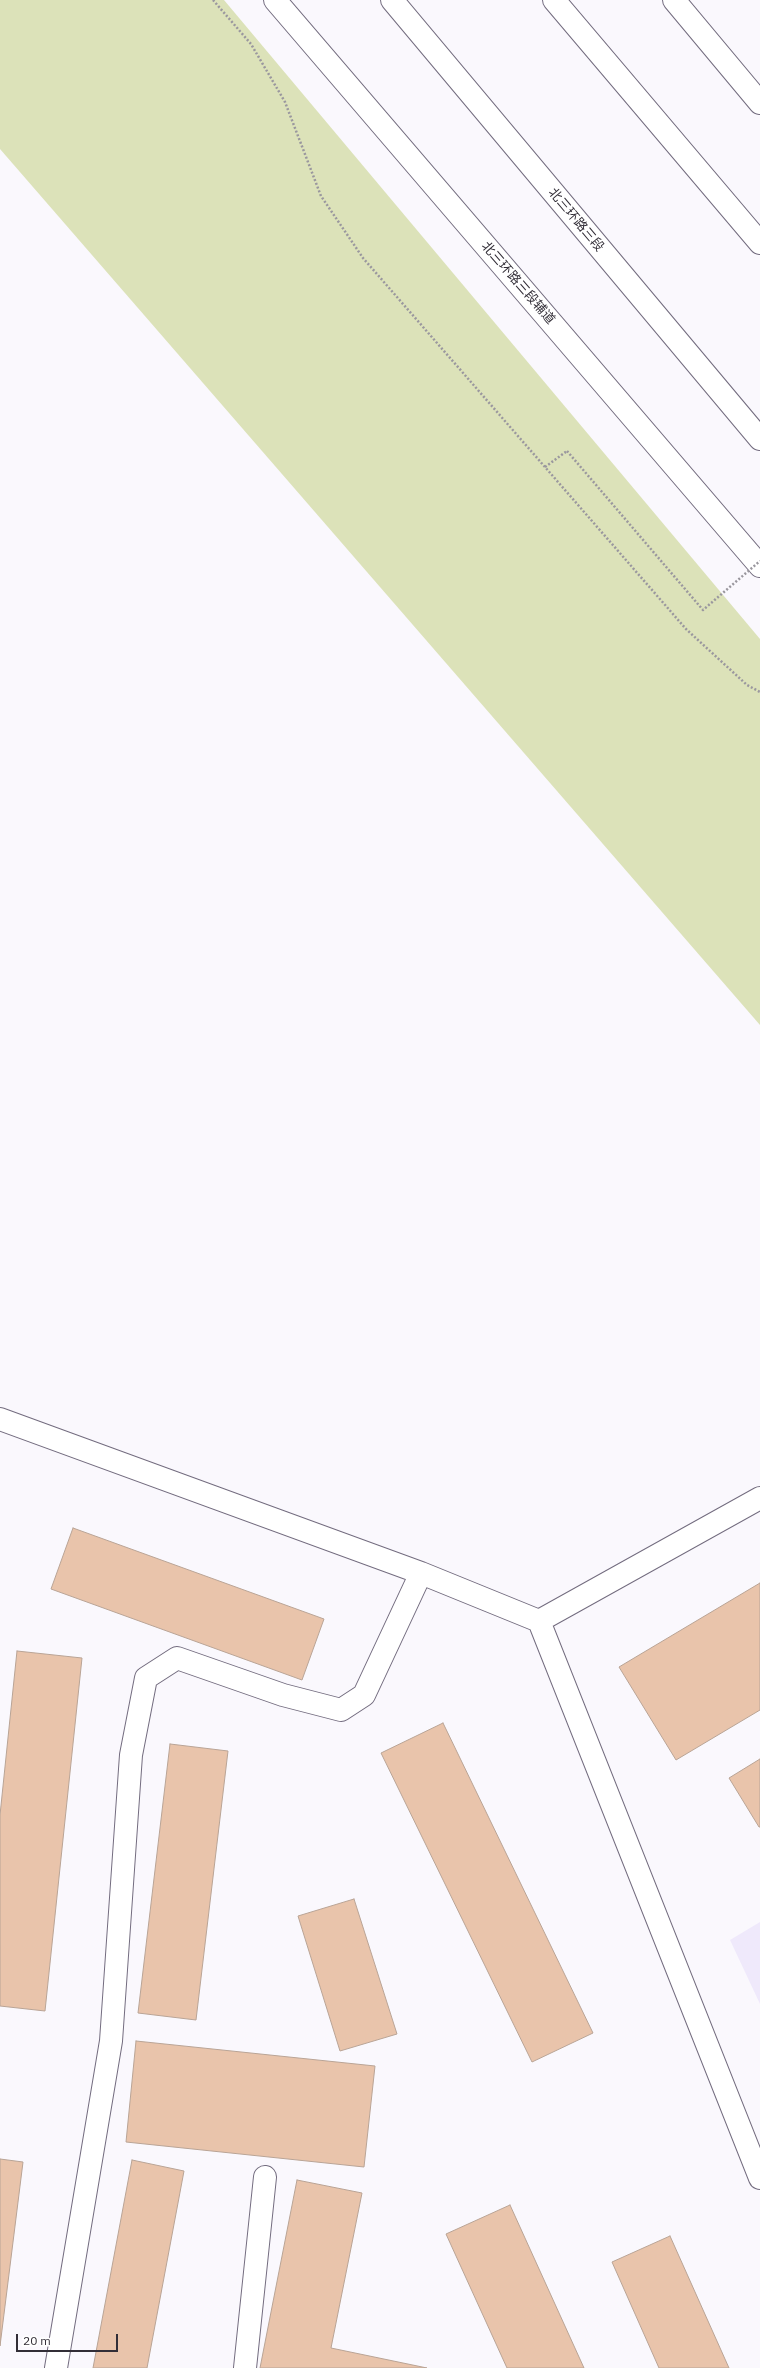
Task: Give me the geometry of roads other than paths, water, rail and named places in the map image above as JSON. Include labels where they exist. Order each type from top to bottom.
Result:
[{"type":"main road","name":"北三环路三段辅道","points":[[276,0],[760,566]]},
{"type":"main road","name":"北三环路三段","points":[[392,0],[760,439]]},
{"type":"main road","points":[[554,0],[760,243]]},
{"type":"main road","points":[[674,0],[760,103]]},
{"type":"main road","points":[[0,1419],[421,1573],[539,1621],[760,2178]]},
{"type":"main road","points":[[539,1621],[760,1498]]},
{"type":"main road","points":[[56,2368],[111,2040],[131,1755],[146,1678],[177,1658],[283,1695],[341,1710],[364,1695],[421,1573]]},
{"type":"main road","points":[[245,2368],[265,2177]]}]
